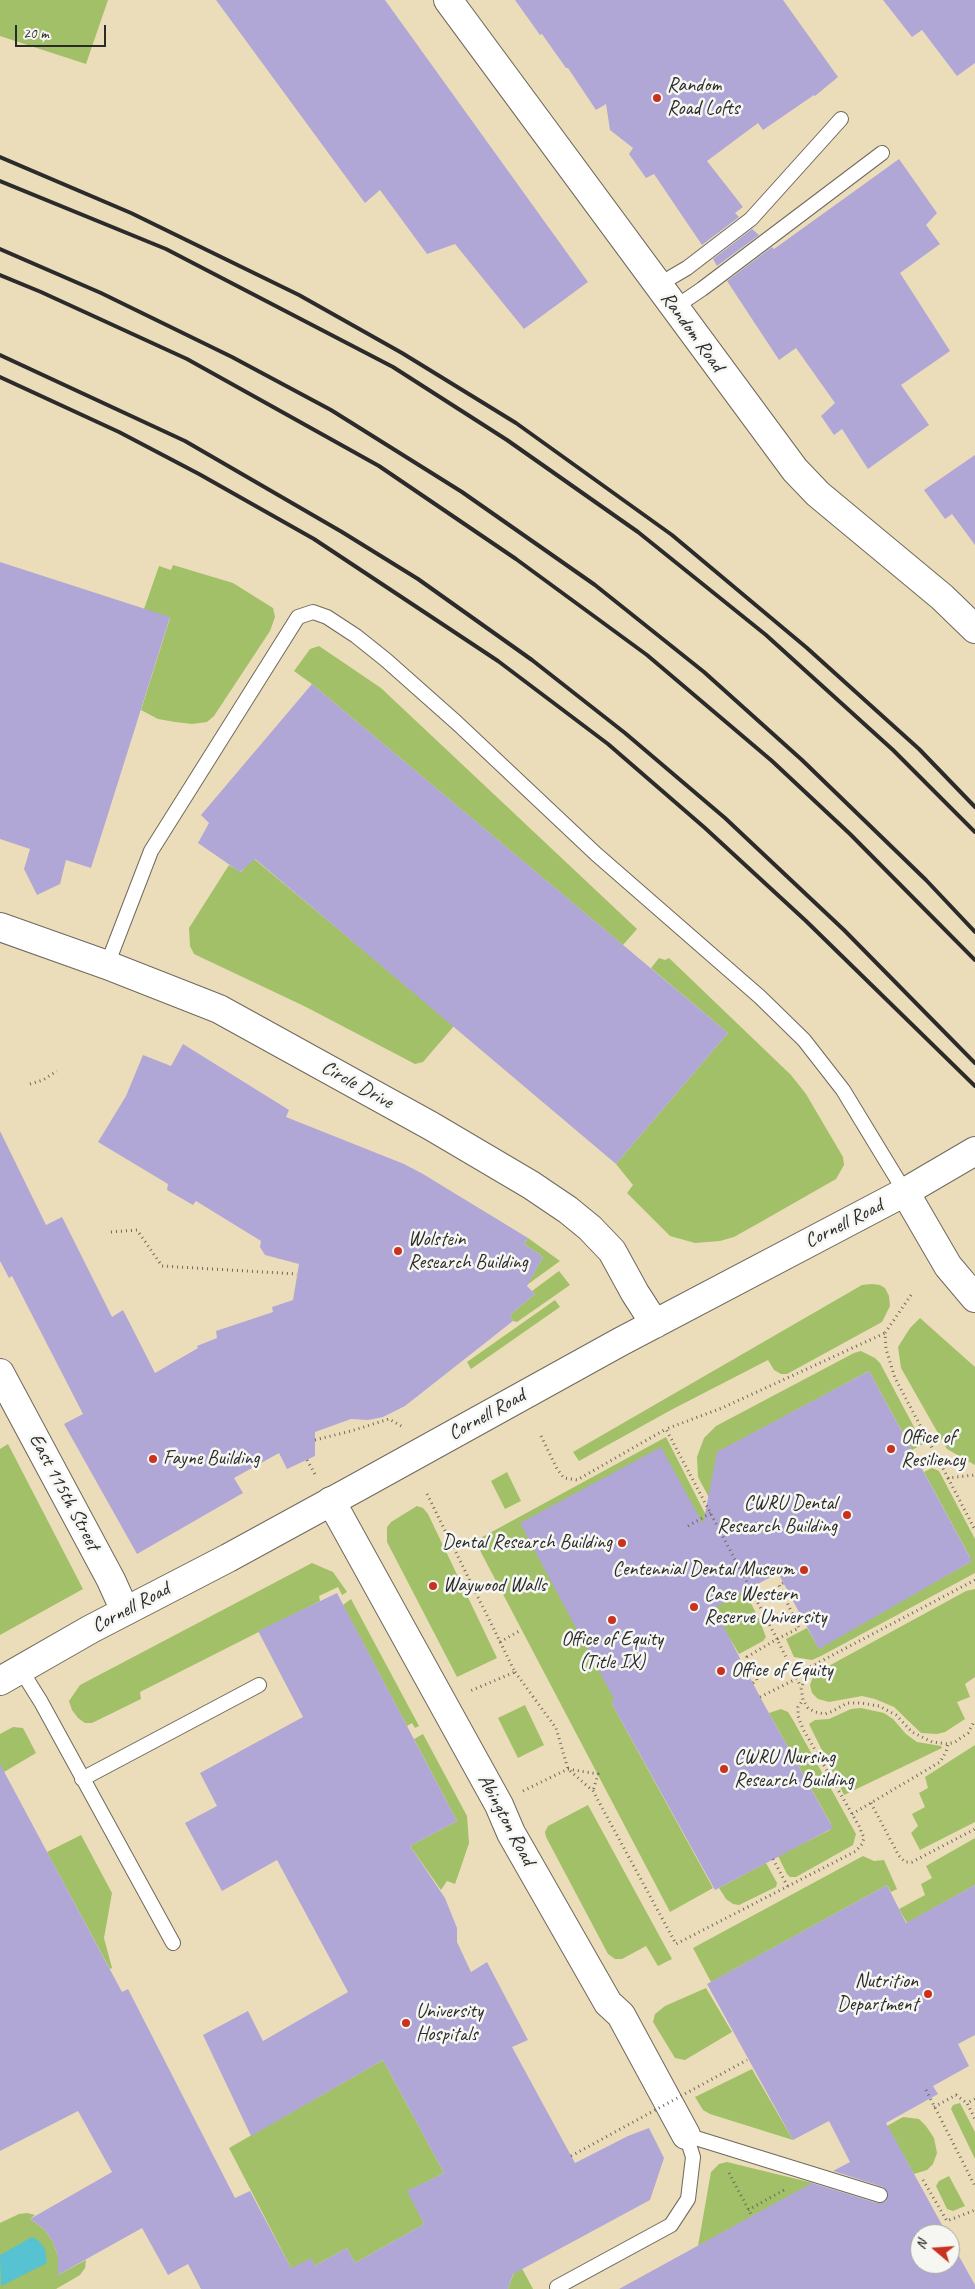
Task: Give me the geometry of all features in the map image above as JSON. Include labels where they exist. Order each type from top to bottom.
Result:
[{"type":"street","name":"Random Road","points":[[448,0],[762,427],[812,488],[942,597],[975,629]]},
{"type":"street","name":"Circle Drive","points":[[0,927],[108,965],[219,1009],[431,1126],[531,1185],[568,1210],[590,1228],[612,1251],[635,1294],[655,1324]]},
{"type":"street","name":"Cornell Road","points":[[11,1675],[125,1611],[228,1558],[655,1324],[905,1192],[975,1151]]},
{"type":"street","points":[[905,1192],[948,1266],[975,1298]]},
{"type":"street","name":"East 115th Street","points":[[0,1373],[112,1580],[125,1611]]},
{"type":"street","name":"Abington Road","points":[[331,1501],[499,1806],[511,1833],[608,2002],[621,2015],[686,2135]]},
{"type":"lane","points":[[658,285],[687,268],[750,219],[841,120]]},
{"type":"lane","points":[[674,308],[882,153]]},
{"type":"lane","points":[[108,965],[151,851],[298,617],[312,612],[326,617],[356,636],[386,660],[457,723],[596,854],[760,997],[804,1040],[843,1090],[905,1192]]},
{"type":"lane","points":[[11,1675],[41,1702],[173,1943]]},
{"type":"lane","points":[[82,1779],[259,1685]]},
{"type":"lane","points":[[686,2135],[880,2195]]},
{"type":"lane","points":[[557,2287],[671,2225],[688,2198],[693,2157],[686,2135]]},
{"type":"path","points":[[30,1084],[42,1080],[57,1071]]},
{"type":"path","points":[[111,1232],[137,1230],[162,1266],[297,1274]]},
{"type":"path","points":[[542,1436],[557,1469],[564,1478],[577,1480],[666,1429],[722,1408],[885,1333],[911,1295]]},
{"type":"path","points":[[885,1333],[886,1349],[895,1378],[975,1530]]},
{"type":"path","points":[[315,1440],[351,1431],[389,1418],[403,1427]]},
{"type":"path","points":[[666,1429],[777,1639],[801,1688],[803,1700],[808,1708],[824,1714],[846,1703],[861,1702],[879,1706],[896,1715],[912,1732],[922,1738],[948,1744],[956,1742],[968,1733],[975,1720]]},
{"type":"path","points":[[306,1460],[316,1477]]},
{"type":"path","points":[[948,1478],[975,1475]]},
{"type":"path","points":[[427,1494],[515,1672],[556,1728],[568,1769],[593,1791],[676,1944],[856,1851],[862,1844],[864,1838],[852,1814],[803,1729],[798,1716],[798,1707],[803,1700]]},
{"type":"path","points":[[688,1526],[711,1513]]},
{"type":"path","points":[[801,1688],[810,1667],[975,1580]]},
{"type":"path","points":[[753,1683],[758,1680],[747,1657],[799,1628],[779,1585],[783,1583]]},
{"type":"path","points":[[500,1642],[522,1630]]},
{"type":"path","points":[[468,1692],[515,1672]]},
{"type":"path","points":[[760,1698],[796,1679]]},
{"type":"path","points":[[852,1814],[940,1762],[948,1744]]},
{"type":"path","points":[[521,1792],[568,1769],[598,1774],[593,1791]]},
{"type":"path","points":[[872,1803],[899,1856],[905,1862],[912,1862],[975,1829]]},
{"type":"path","points":[[773,1859],[788,1887]]},
{"type":"path","points":[[571,2156],[747,2060]]},
{"type":"path","points":[[926,2090],[975,2186]]},
{"type":"path","points":[[934,2107],[956,2095],[967,2103],[975,2119]]},
{"type":"path","points":[[967,2103],[975,2099]]},
{"type":"path","points":[[737,2172],[728,2170],[752,2216]]},
{"type":"path","points":[[923,2180],[947,2221],[975,2210]]},
{"type":"path","points":[[748,2210],[786,2189]]},
{"type":"green space","points":[[0,0],[108,0],[86,64],[0,36]]},
{"type":"green space","points":[[173,565],[233,583],[273,608],[275,617],[270,631],[214,716],[207,722],[192,724],[158,719],[141,710],[170,618],[144,609],[159,566],[171,570]]},
{"type":"green space","points":[[319,646],[381,688],[637,929],[623,945],[312,684],[294,671],[310,649]]},
{"type":"green space","points":[[253,858],[454,1026],[423,1062],[415,1064],[306,1007],[194,954],[190,946],[189,928],[229,865],[241,872]]},
{"type":"green space","points":[[659,958],[665,960],[669,958],[791,1075],[806,1094],[843,1157],[844,1165],[836,1179],[734,1237],[720,1241],[695,1243],[670,1236],[627,1193],[633,1185],[616,1164],[728,1033],[651,968]]},
{"type":"green space","points":[[528,1238],[560,1261],[527,1285],[543,1257],[524,1244]]},
{"type":"green space","points":[[559,1271],[570,1285],[517,1322],[513,1321],[510,1315],[535,1294],[532,1291]]},
{"type":"green space","points":[[872,1284],[885,1288],[889,1296],[890,1306],[882,1322],[787,1374],[781,1374],[774,1370],[768,1360],[671,1410],[579,1461],[573,1452],[862,1285]]},
{"type":"green space","points":[[555,1300],[560,1307],[471,1369],[467,1362]]},
{"type":"green space","points":[[920,1318],[975,1367],[975,1465],[947,1449],[901,1368],[898,1347],[910,1328]]},
{"type":"green space","points":[[861,1351],[875,1358],[880,1363],[923,1444],[912,1450],[869,1371],[718,1452],[749,1572],[698,1477],[697,1457],[704,1438],[716,1426]]},
{"type":"green space","points":[[666,1437],[759,1619],[766,1637],[763,1641],[739,1654],[729,1637],[614,1700],[612,1704],[713,1888],[670,1912],[475,1541]]},
{"type":"green space","points":[[8,1444],[83,1589],[0,1635],[0,1449]]},
{"type":"green space","points":[[932,1468],[939,1471],[975,1539],[975,1573],[821,1656],[812,1660],[794,1657],[786,1639],[807,1628],[819,1648],[970,1562],[970,1557],[924,1472]]},
{"type":"green space","points":[[507,1472],[521,1501],[505,1509],[491,1481]]},
{"type":"green space","points":[[417,1506],[423,1508],[428,1514],[497,1658],[457,1677],[387,1542],[387,1527],[391,1522]]},
{"type":"green space","points":[[312,1563],[333,1572],[347,1592],[342,1595],[338,1587],[319,1596],[320,1601],[140,1692],[141,1699],[92,1723],[85,1723],[72,1710],[69,1701],[80,1685]]},
{"type":"green space","points":[[975,1589],[975,1677],[965,1684],[970,1697],[957,1702],[965,1719],[945,1732],[937,1734],[921,1733],[894,1707],[875,1699],[862,1696],[829,1702],[818,1699],[812,1693],[810,1685],[814,1674],[966,1591]]},
{"type":"green space","points":[[351,1599],[419,1726],[415,1728],[412,1723],[407,1726],[343,1605]]},
{"type":"green space","points":[[525,1705],[544,1745],[518,1758],[498,1718]]},
{"type":"green space","points":[[861,1708],[884,1713],[917,1742],[941,1746],[942,1748],[844,1795],[809,1724],[815,1720],[829,1719],[851,1709]]},
{"type":"green space","points":[[781,1709],[788,1712],[793,1720],[856,1834],[853,1845],[796,1877],[790,1877],[787,1874],[778,1856],[830,1830],[831,1824],[769,1713]]},
{"type":"green space","points":[[13,1727],[23,1728],[36,1753],[4,1772],[0,1765],[0,1734]]},
{"type":"green space","points":[[423,1734],[467,1816],[469,1843],[455,1884],[447,1881],[441,1890],[410,1846],[457,1821],[414,1739]]},
{"type":"green space","points":[[975,1745],[975,1822],[920,1850],[911,1833],[918,1826],[912,1814],[925,1807],[919,1793],[928,1788],[925,1777]]},
{"type":"green space","points":[[588,1805],[672,1959],[658,1966],[646,1946],[622,1959],[615,1959],[608,1954],[546,1837],[545,1832],[548,1826]]},
{"type":"green space","points":[[81,1835],[112,1893],[104,1938],[112,1968],[110,1969],[47,1852]]},
{"type":"green space","points":[[975,1838],[975,1885],[907,1923],[899,1909],[925,1895],[921,1884],[932,1878],[926,1866]]},
{"type":"green space","points":[[863,1856],[874,1861],[884,1860],[897,1889],[891,1892],[887,1885],[711,1982],[693,1948]]},
{"type":"green space","points":[[766,1863],[777,1883],[776,1887],[739,1905],[733,1904],[726,1899],[719,1888]]},
{"type":"green space","points":[[706,1988],[732,2032],[685,2060],[675,2058],[653,2022],[655,2014],[665,2006]]},
{"type":"green space","points":[[383,2060],[444,2173],[408,2191],[424,2224],[355,2263],[347,2248],[314,2266],[291,2268],[229,2148]]},
{"type":"green space","points":[[752,2069],[793,2140],[710,2114],[703,2110],[695,2097]]},
{"type":"green space","points":[[960,2103],[975,2132],[975,2159],[951,2109],[953,2105]]},
{"type":"green space","points":[[903,2117],[919,2119],[934,2138],[937,2153],[933,2164],[927,2170],[914,2174],[887,2126]]},
{"type":"green space","points":[[727,2162],[813,2183],[698,2246],[711,2172],[719,2164]]},
{"type":"green space","points":[[949,2176],[965,2206],[953,2211],[947,2209],[936,2186],[939,2181]]},
{"type":"green space","points":[[19,2214],[35,2215],[30,2219],[44,2229],[53,2242],[58,2256],[58,2275],[86,2260],[85,2268],[80,2275],[56,2289],[0,2289],[0,2223]]},
{"type":"green space","points":[[518,2261],[533,2289],[508,2289]]},
{"type":"water","points":[[32,2237],[39,2241],[45,2249],[47,2263],[1,2286],[0,2255]]},
{"type":"building","points":[[216,0],[385,0],[588,282],[524,329],[455,244],[427,254],[380,190],[365,203]]},
{"type":"building","points":[[515,0],[783,0],[838,77],[815,96],[763,130],[758,123],[707,161],[743,207],[735,213],[739,217],[702,245],[654,174],[646,178],[629,154],[633,148],[610,130],[606,104],[596,110],[568,68],[566,68],[542,34],[540,35]]},
{"type":"building","points":[[883,0],[975,0],[975,63],[957,76],[922,30],[912,37]]},
{"type":"building","points":[[899,159],[937,213],[926,225],[940,244],[900,273],[950,351],[901,385],[929,425],[868,469],[842,429],[834,435],[821,416],[835,403],[796,348],[779,360],[727,281],[772,247],[774,249]]},
{"type":"building","points":[[752,229],[759,235],[717,266],[713,259]]},
{"type":"building","points":[[975,455],[975,545],[952,514],[945,519],[924,490]]},
{"type":"building","points":[[0,562],[170,617],[91,868],[66,860],[60,884],[37,895],[24,869],[30,849],[0,839]]},
{"type":"building","points":[[312,684],[728,1033],[616,1164],[255,859],[240,872],[198,843],[209,823],[201,815]]},
{"type":"building","name":"Wolstein Research Building","points":[[183,1044],[289,1110],[286,1117],[404,1164],[423,1174],[528,1238],[524,1244],[543,1257],[527,1286],[535,1294],[510,1315],[513,1321],[405,1406],[383,1417],[368,1420],[351,1419],[315,1432],[315,1456],[287,1469],[279,1453],[234,1478],[243,1493],[137,1554],[64,1424],[83,1414],[12,1276],[9,1278],[0,1261],[0,1131],[46,1225],[62,1217],[112,1317],[123,1310],[155,1373],[198,1348],[197,1346],[217,1338],[216,1331],[273,1312],[272,1307],[293,1300],[299,1264],[265,1255],[260,1247],[261,1241],[196,1201],[193,1205],[167,1190],[168,1184],[98,1142],[126,1096],[143,1055],[171,1066]]},
{"type":"building","points":[[869,1371],[972,1561],[819,1649],[778,1573],[714,1608],[760,1697],[833,1828],[715,1890],[612,1704],[614,1699],[520,1523],[661,1447],[703,1524],[717,1452]]},
{"type":"building","name":"University Hospitals","points":[[337,1593],[457,1821],[410,1846],[445,1898],[457,1928],[457,1942],[471,1972],[487,1962],[528,2040],[512,2047],[575,2163],[628,2136],[649,2128],[664,2158],[650,2200],[513,2274],[508,2289],[201,2289],[188,2264],[168,2275],[142,2228],[58,2275],[58,2256],[53,2242],[44,2229],[30,2219],[112,2172],[78,2111],[0,2151],[0,1764],[122,1992],[128,1989],[235,2198],[250,2191],[291,2268],[312,2258],[314,2266],[347,2248],[355,2263],[424,2224],[407,2191],[444,2173],[383,2060],[251,2136],[203,2035],[248,2011],[263,2041],[348,1992],[277,1860],[222,1891],[185,1823],[217,1806],[200,1773],[303,1717],[258,1631]]},
{"type":"building","points":[[887,1885],[906,1923],[975,1885],[975,2035],[958,2044],[969,2066],[933,2086],[938,2094],[886,2123],[942,2224],[910,2224],[910,2274],[960,2274],[960,2258],[975,2285],[975,2289],[619,2289],[812,2183],[877,2203],[886,2201],[888,2193],[883,2187],[833,2171],[850,2162],[829,2121],[793,2140],[707,1984]]},
{"type":"railway","points":[[0,157],[131,213],[299,295],[402,353],[516,423],[672,535],[807,648],[919,749],[975,807]]},
{"type":"railway","points":[[0,181],[166,249],[393,367],[507,440],[638,532],[766,635],[893,750],[975,832]]},
{"type":"railway","points":[[0,249],[101,293],[232,357],[331,410],[462,492],[595,585],[704,672],[802,760],[926,880],[975,932]]},
{"type":"railway","points":[[0,275],[187,359],[379,466],[516,559],[647,655],[772,761],[850,834],[975,960]]},
{"type":"railway","points":[[0,355],[185,441],[342,532],[418,579],[532,660],[625,733],[725,818],[844,930],[975,1063]]},
{"type":"railway","points":[[0,377],[119,432],[199,474],[314,539],[498,661],[608,744],[705,828],[806,921],[975,1086]]},
{"type":"place","name":"Random Road Lofts","points":[[657,98]]},
{"type":"place","name":"Wolstein Research Building","points":[[398,1251]]},
{"type":"place","name":"Office of Resiliency","points":[[891,1449]]},
{"type":"place","name":"Fayne Building","points":[[153,1459]]},
{"type":"place","name":"CWRU Dental Research Building","points":[[847,1515]]},
{"type":"place","name":"Dental Research Building","points":[[622,1543]]},
{"type":"place","name":"Centennial Dental Museum","points":[[804,1570]]},
{"type":"place","name":"Waywood Walls","points":[[433,1586]]},
{"type":"place","name":"Case Western Reserve University","points":[[694,1607]]},
{"type":"place","name":"Office of Equity (Title IX)","points":[[612,1620]]},
{"type":"place","name":"Office of Equity","points":[[721,1671]]},
{"type":"place","name":"CWRU Nursing Research Building","points":[[724,1769]]},
{"type":"place","name":"Nutrition Department","points":[[928,1994]]},
{"type":"place","name":"University Hospitals","points":[[406,2023]]}]
